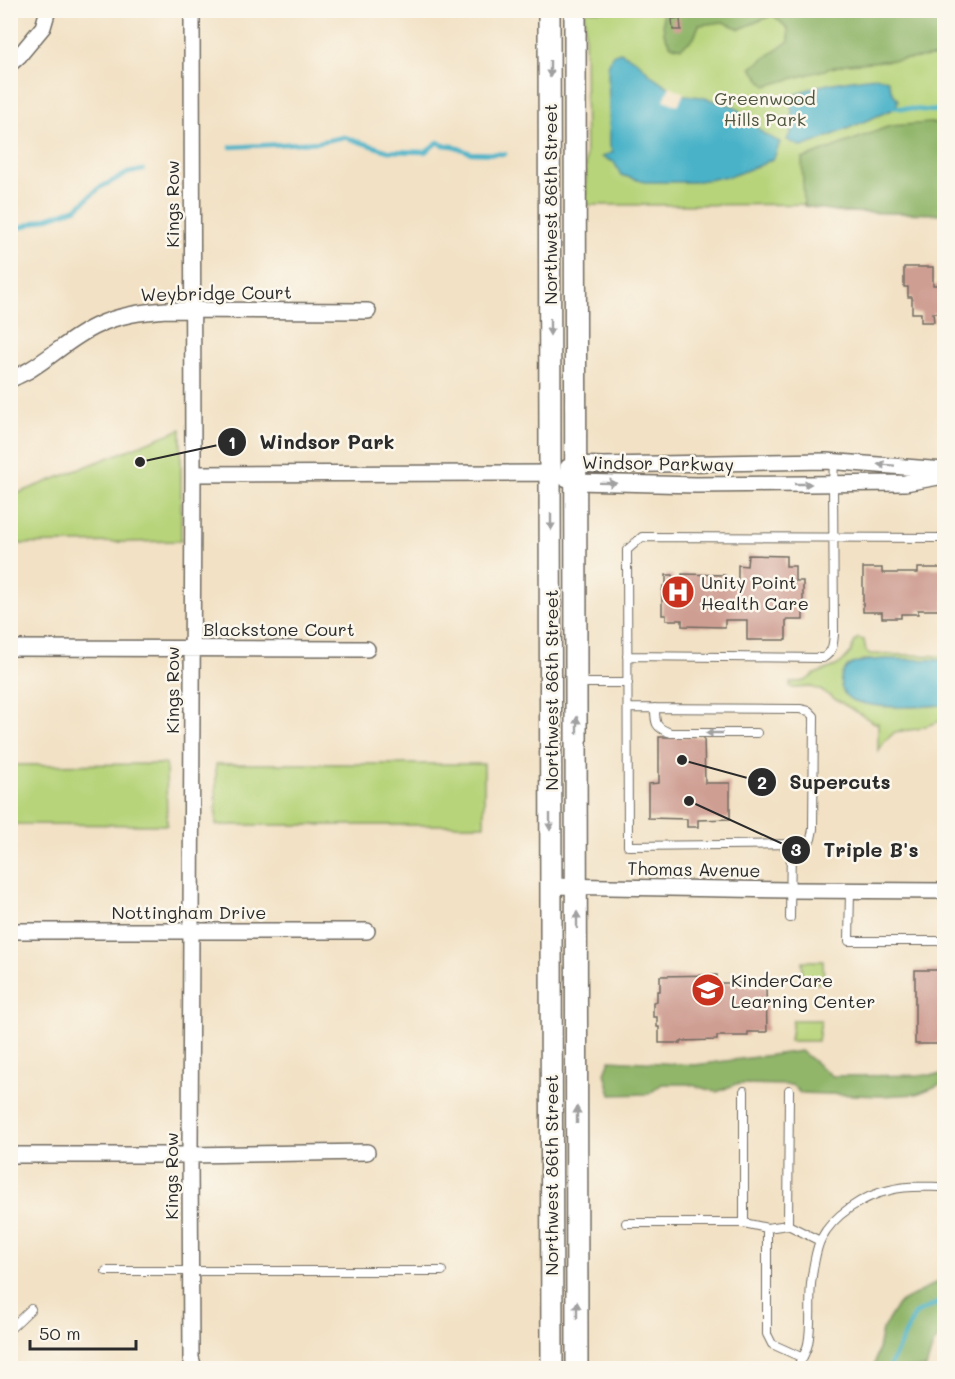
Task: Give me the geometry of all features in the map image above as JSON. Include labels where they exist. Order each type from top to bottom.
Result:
[{"type":"main road","name":"Northwest 86th Street","points":[[549,10],[552,1368]]},
{"type":"main road","name":"Northwest 86th Street","points":[[575,10],[577,1368]]},
{"type":"street","points":[[10,63],[20,56],[44,27],[48,10]]},
{"type":"street","name":"Kings Row","points":[[192,10],[193,474],[190,1155],[191,1358],[194,1368]]},
{"type":"street","name":"Weybridge Court","points":[[10,380],[30,370],[75,338],[98,325],[144,312],[368,311]]},
{"type":"street","name":"Windsor Parkway","points":[[576,473],[603,465],[834,462],[945,470]]},
{"type":"street","name":"Windsor Parkway","points":[[193,474],[576,473],[696,485],[905,483],[945,476]]},
{"type":"street","name":"Blackstone Court","points":[[10,648],[367,649]]},
{"type":"street","name":"Thomas Avenue","points":[[550,886],[945,891]]},
{"type":"street","name":"Nottingham Drive","points":[[10,931],[367,931]]},
{"type":"street","points":[[13,1152],[190,1155],[367,1152]]},
{"type":"lane","points":[[627,656],[823,658],[828,654],[833,647],[834,640],[834,462]]},
{"type":"lane","points":[[628,708],[800,708],[809,711],[814,716],[813,829],[811,839],[805,844],[628,846],[627,550],[642,537],[945,538]]},
{"type":"lane","points":[[577,683],[628,683]]},
{"type":"lane","points":[[655,708],[657,726],[671,733],[757,733]]},
{"type":"lane","points":[[790,845],[790,918]]},
{"type":"lane","points":[[850,891],[849,941],[945,941]]},
{"type":"lane","points":[[788,1225],[789,1090]]},
{"type":"lane","points":[[744,1091],[744,1222]]},
{"type":"lane","points":[[796,1368],[808,1344],[811,1282],[820,1240],[830,1226],[846,1210],[865,1199],[889,1190],[913,1186],[945,1187]]},
{"type":"lane","points":[[626,1224],[744,1222],[766,1227],[788,1225],[820,1240]]},
{"type":"lane","points":[[766,1227],[767,1334],[772,1344],[803,1358]]},
{"type":"lane","points":[[106,1271],[442,1271]]},
{"type":"lane","points":[[10,1329],[31,1309]]},
{"type":"green space","name":"Greenwood Hills Park","points":[[585,11],[944,11],[944,204],[586,205]]},
{"type":"green space","points":[[662,11],[944,11],[944,56],[846,64],[766,86],[751,68],[789,41],[788,29],[773,15],[740,29],[723,22],[699,25],[694,38],[681,48],[670,45],[664,33]]},
{"type":"green space","points":[[944,122],[944,214],[842,212],[804,206],[802,159],[890,126]]},
{"type":"green space","points":[[181,429],[181,541],[11,544],[11,496]]},
{"type":"green space","points":[[858,638],[864,640],[866,651],[870,654],[944,656],[944,660],[863,660],[847,667],[908,707],[944,705],[944,720],[917,729],[895,732],[884,742],[878,752],[878,723],[820,690],[790,686],[790,683],[805,681],[842,662],[851,652]]},
{"type":"green space","points":[[166,764],[167,825],[11,824],[11,765]]},
{"type":"green space","points":[[216,764],[484,764],[484,825],[216,825]]},
{"type":"green space","points":[[802,961],[823,961],[824,983],[802,983]]},
{"type":"green space","points":[[793,1020],[821,1020],[818,1041],[790,1041]]},
{"type":"green space","points":[[801,1051],[832,1076],[944,1075],[944,1083],[917,1094],[882,1096],[800,1093],[792,1085],[736,1084],[717,1092],[688,1084],[662,1084],[649,1094],[611,1095],[605,1073],[610,1060],[695,1065]]},
{"type":"green space","points":[[944,1278],[944,1330],[933,1345],[926,1368],[874,1368],[882,1330],[898,1304]]},
{"type":"water","points":[[620,52],[636,60],[651,75],[684,95],[734,106],[764,134],[780,142],[774,158],[731,176],[692,182],[645,182],[621,175],[614,162],[602,157],[613,152],[610,147],[608,67],[612,55]]},
{"type":"water","points":[[877,77],[888,80],[898,100],[896,108],[802,147],[787,140],[794,126],[790,100],[796,95],[805,90],[830,84]]},
{"type":"water","points":[[944,660],[944,705],[885,707],[862,703],[846,696],[841,686],[841,677],[848,666],[862,661]]},
{"type":"pier","points":[[670,86],[684,93],[678,106],[664,100]]},
{"type":"building","points":[[680,18],[681,30],[673,30],[672,19]]},
{"type":"building","points":[[904,267],[933,267],[933,285],[944,285],[944,313],[933,313],[934,322],[921,322],[921,313],[912,313],[912,297],[908,297],[908,287],[904,287]]},
{"type":"building","points":[[748,555],[786,556],[786,566],[795,566],[795,581],[803,581],[803,620],[786,620],[786,640],[747,640],[747,620],[725,620],[725,627],[682,626],[682,620],[666,620],[666,615],[662,615],[662,593],[663,586],[666,586],[666,575],[673,575],[673,582],[682,582],[682,574],[725,575],[725,582],[738,582],[738,565],[747,566]]},
{"type":"building","points":[[863,568],[882,568],[882,573],[918,573],[918,568],[944,568],[944,610],[918,610],[918,614],[901,614],[901,618],[882,618],[882,612],[863,612]]},
{"type":"building","points":[[659,737],[704,737],[705,783],[730,783],[730,819],[698,820],[698,827],[687,827],[687,819],[648,818],[648,784],[659,783]]},
{"type":"building","points":[[915,970],[944,970],[944,1044],[915,1044]]},
{"type":"building","points":[[717,975],[717,983],[748,983],[748,987],[766,987],[767,1032],[748,1032],[748,1036],[717,1036],[717,1040],[659,1043],[659,1027],[657,1027],[657,1017],[653,1017],[653,1002],[657,1001],[657,991],[660,991],[660,976]]},
{"type":"waterway","points":[[891,107],[933,111],[944,107]]},
{"type":"waterway","points":[[231,147],[319,142],[344,137],[388,151],[425,152],[438,142],[471,153],[505,154]]},
{"type":"waterway","points":[[10,231],[77,208],[99,188],[128,173],[143,170]]},
{"type":"waterway","points":[[889,1368],[915,1314],[944,1300]]},
{"type":"place","name":"Windsor Park","points":[[140,462]]},
{"type":"place","name":"Unity Point Health Care","points":[[678,592]]},
{"type":"place","name":"Supercuts","points":[[682,760]]},
{"type":"place","name":"Triple B's","points":[[689,801]]},
{"type":"place","name":"KinderCare Learning Center","points":[[708,990]]}]
